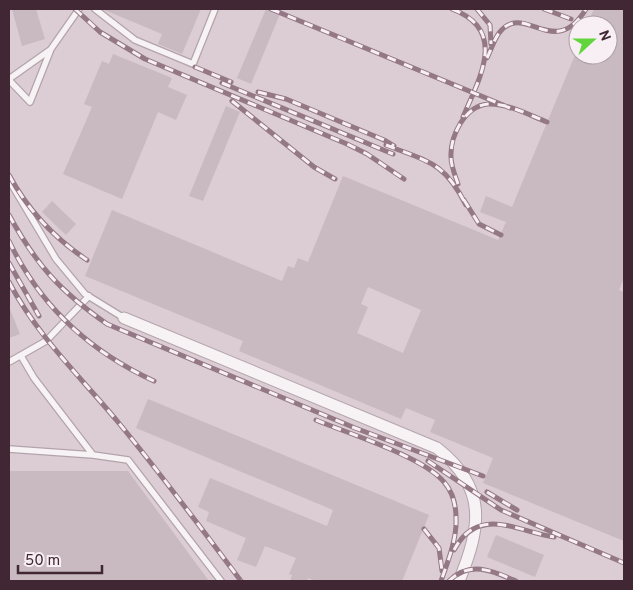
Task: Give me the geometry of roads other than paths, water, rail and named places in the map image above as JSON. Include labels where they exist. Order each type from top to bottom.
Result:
[{"type":"street","points":[[124,318],[437,448],[452,460],[475,499],[477,517],[475,536],[459,581]]},
{"type":"lane","points":[[51,49],[9,80],[30,102],[51,49],[79,9]]},
{"type":"lane","points":[[94,9],[135,40],[193,64],[215,9]]},
{"type":"lane","points":[[9,180],[56,259],[89,296],[124,318]]},
{"type":"lane","points":[[9,362],[46,341],[89,296]]},
{"type":"lane","points":[[21,356],[34,378],[93,456]]},
{"type":"lane","points":[[9,449],[128,460],[221,578],[221,581]]},
{"type":"railway","points":[[75,9],[100,32],[145,59],[347,144],[367,154],[404,179]]},
{"type":"railway","points":[[271,9],[510,108]]},
{"type":"railway","points":[[452,9],[469,18],[480,29],[485,42],[482,71],[463,117]]},
{"type":"railway","points":[[477,9],[490,25],[491,44]]},
{"type":"railway","points":[[544,9],[568,18]]},
{"type":"railway","points":[[487,58],[497,36],[509,25],[519,23],[551,31],[562,30],[574,24],[586,9]]},
{"type":"railway","points":[[195,67],[231,82]]},
{"type":"railway","points":[[222,83],[393,154]]},
{"type":"railway","points":[[258,92],[286,99],[384,140],[394,146]]},
{"type":"railway","points":[[232,101],[314,167],[335,179]]},
{"type":"railway","points":[[458,184],[453,170],[451,149],[460,124],[472,110],[488,104],[503,105],[547,122]]},
{"type":"railway","points":[[386,145],[434,165],[450,180],[466,205]]},
{"type":"railway","points":[[9,175],[33,211],[53,233],[87,260]]},
{"type":"railway","points":[[464,200],[479,224],[501,235]]},
{"type":"railway","points":[[9,215],[30,249],[51,276],[76,300],[107,324],[355,428],[483,476]]},
{"type":"railway","points":[[9,241],[21,264],[36,286],[51,306],[69,324],[108,356],[154,381]]},
{"type":"railway","points":[[9,263],[39,316]]},
{"type":"railway","points":[[9,282],[20,302],[46,338],[118,422],[241,581]]},
{"type":"railway","points":[[316,420],[403,455],[434,472],[444,482],[454,503],[456,526],[452,550],[441,581]]},
{"type":"railway","points":[[428,461],[501,510],[624,563]]},
{"type":"railway","points":[[487,492],[517,510]]},
{"type":"railway","points":[[454,550],[464,536],[474,528],[486,525],[499,524],[554,537]]},
{"type":"railway","points":[[424,529],[439,548],[442,571]]},
{"type":"railway","points":[[449,581],[457,575],[473,569],[490,571],[516,581]]}]
